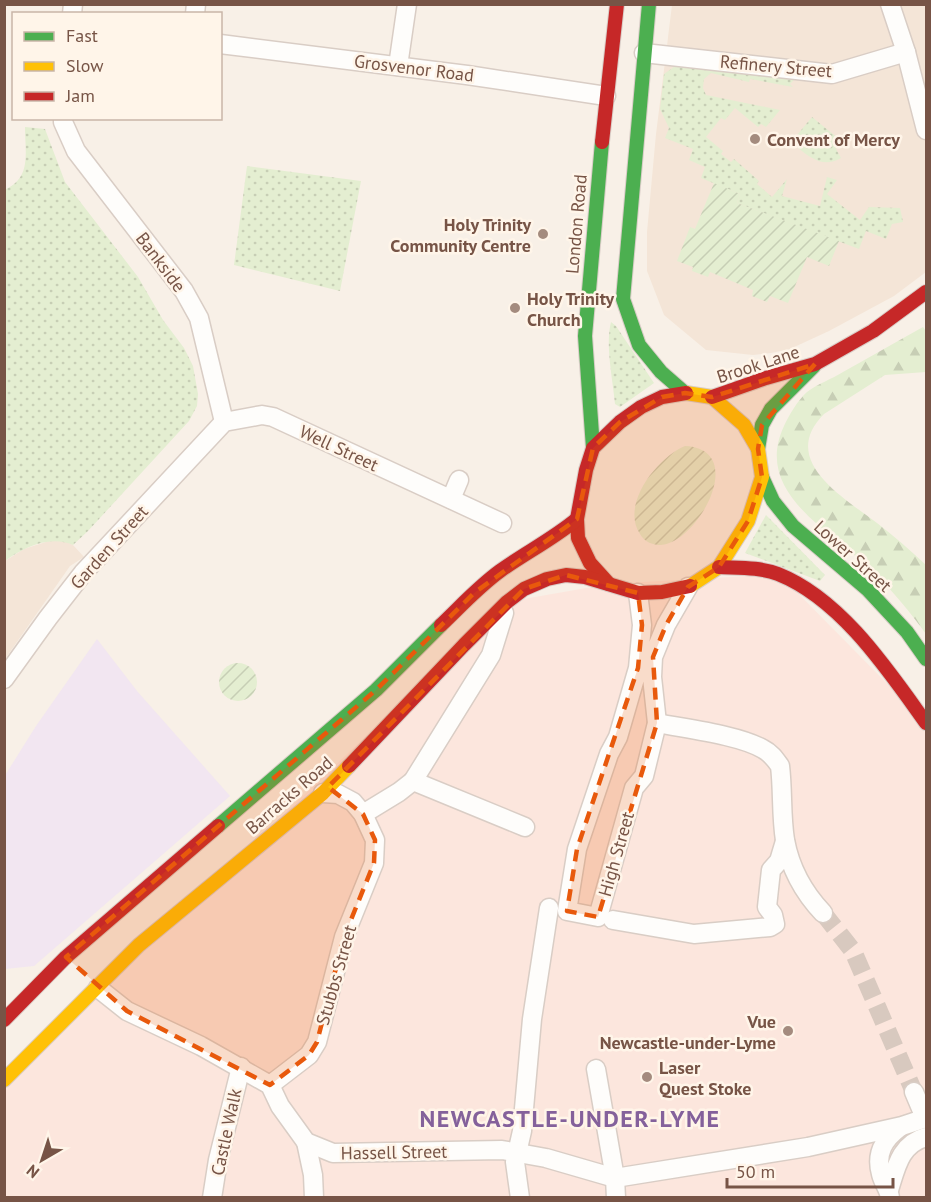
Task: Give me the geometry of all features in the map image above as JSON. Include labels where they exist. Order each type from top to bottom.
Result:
[{"type":"main road","name":"London Road","points":[[593,448],[585,336],[606,96],[617,4]]},
{"type":"main road","points":[[649,4],[623,299],[639,345],[661,372],[685,393]]},
{"type":"main road","name":"Brook Lane","points":[[712,397],[815,364],[873,331],[927,292]]},
{"type":"main road","name":"Brook Lane","points":[[873,331],[927,310]]},
{"type":"main road","name":"Brook Lane","points":[[758,449],[762,425],[771,409],[815,364]]},
{"type":"main road","points":[[685,393],[712,397],[744,425],[758,449],[762,477],[748,521],[719,567],[688,587],[662,592],[638,593],[609,584],[590,563],[578,538],[577,519],[586,470],[593,448],[620,422],[641,407],[662,397],[685,393]]},
{"type":"main road","name":"Lower Street","points":[[762,477],[773,501],[793,526],[868,590],[907,632],[927,659]]},
{"type":"main road","name":"Barracks Road","points":[[4,1020],[376,690],[481,586],[528,551],[559,534],[577,519]]},
{"type":"main road","points":[[719,567],[779,574],[804,588],[838,614],[891,674],[927,723]]},
{"type":"main road","name":"Barracks Road","points":[[4,1080],[94,984],[323,793],[507,602],[524,589],[547,579],[566,575],[585,576],[609,584]]},
{"type":"street","points":[[398,66],[407,4]]},
{"type":"street","points":[[890,4],[906,52],[927,130]]},
{"type":"street","name":"Grosvenor Road","points":[[222,44],[512,81],[606,96]]},
{"type":"street","name":"Refinery Street","points":[[644,53],[832,74],[906,52]]},
{"type":"street","name":"Bankside","points":[[63,120],[76,151],[184,291],[199,318],[224,423]]},
{"type":"street","name":"Well Street","points":[[224,423],[262,415],[273,417],[502,523]]},
{"type":"street","name":"Garden Street","points":[[4,679],[83,573],[224,423]]},
{"type":"street","points":[[451,500],[459,480]]},
{"type":"street","name":"High Street","points":[[638,593],[642,625],[638,668],[618,737],[609,753],[577,849],[567,911],[598,917],[634,788],[644,776],[657,723],[653,696],[653,657],[666,624],[688,587]]},
{"type":"street","points":[[363,814],[413,781],[491,655],[507,602]]},
{"type":"street","points":[[657,723],[750,743],[773,756],[780,766],[785,841],[801,886],[809,899],[823,913]]},
{"type":"street","points":[[413,781],[525,827]]},
{"type":"street","name":"Stubbs Street","points":[[270,1085],[309,1055],[317,1042],[344,937],[374,863],[375,840],[363,814],[352,802],[338,794],[323,793]]},
{"type":"street","points":[[613,920],[694,934],[770,927],[775,924],[773,915],[767,907],[771,870],[779,861],[785,841]]},
{"type":"street","points":[[520,1197],[515,1162],[522,1131],[532,1018],[549,908]]},
{"type":"street","points":[[94,984],[127,1011],[201,1046],[270,1085],[280,1106],[306,1142],[313,1175],[314,1197]]},
{"type":"street","name":"Castle Walk","points":[[212,1197],[218,1160],[241,1067]]},
{"type":"street","points":[[596,1070],[615,1178],[616,1197]]},
{"type":"street","points":[[914,1092],[926,1118]]},
{"type":"street","name":"Hassell Street","points":[[306,1142],[333,1154],[502,1150],[546,1158],[615,1178],[780,1153],[902,1126],[926,1118]]},
{"type":"street","points":[[890,1194],[881,1176],[879,1165],[881,1151],[888,1137],[902,1126]]},
{"type":"street","points":[[890,1194],[899,1158],[907,1148],[927,1137]]},
{"type":"highlighted area","points":[[815,364],[762,425],[758,449],[762,477],[748,521],[719,567],[688,587],[666,625],[653,657],[657,723],[598,917],[567,911],[577,849],[638,668],[642,625],[638,593],[566,575],[524,589],[328,787],[363,814],[375,840],[374,863],[344,937],[317,1042],[309,1055],[270,1085],[127,1011],[66,957],[376,690],[474,593],[577,519],[593,448],[620,422],[662,397],[685,393],[712,397]]},
{"type":"shaded area","points":[[672,5],[926,5],[926,272],[894,296],[829,331],[790,349],[771,353],[753,355],[706,350],[664,315],[647,271],[647,232]]},
{"type":"shaded area","points":[[49,541],[65,541],[73,545],[84,557],[70,566],[5,659],[5,561],[24,549]]},
{"type":"shaded area","points":[[779,574],[926,723],[926,1197],[5,1197],[4,1080],[507,602],[609,584]]},
{"type":"shaded area","points":[[97,639],[137,691],[230,796],[34,966],[5,969],[4,777],[36,726]]},
{"type":"green space","points":[[678,64],[796,78],[790,84],[793,87],[750,79],[749,82],[711,73],[704,79],[703,88],[706,95],[780,110],[766,127],[761,124],[758,127],[735,108],[725,120],[721,118],[706,137],[723,151],[721,154],[731,162],[734,159],[759,181],[757,184],[772,197],[787,179],[782,196],[820,206],[827,177],[837,180],[827,194],[860,220],[869,207],[900,208],[903,222],[892,224],[886,239],[866,231],[859,249],[737,203],[740,194],[701,178],[705,167],[689,160],[693,149],[665,138],[669,128],[660,109],[664,74]]},
{"type":"green space","points":[[812,117],[839,139],[836,149],[841,158],[829,162],[818,161],[798,148],[804,141],[797,135]]},
{"type":"green space","points":[[25,127],[45,129],[65,182],[138,277],[163,320],[184,348],[193,366],[198,394],[197,406],[189,421],[73,545],[55,541],[46,542],[20,551],[5,561],[4,190],[13,185],[23,172],[26,155]]},
{"type":"green space","points":[[247,166],[361,181],[340,291],[234,265]]},
{"type":"green space","points":[[714,183],[740,194],[737,203],[839,241],[829,266],[807,257],[788,303],[770,296],[767,302],[752,296],[753,290],[710,272],[708,277],[692,271],[693,267],[677,261],[690,227],[695,229]]},
{"type":"green space","points":[[611,322],[654,383],[620,407],[615,404],[610,363]]},
{"type":"green space","points":[[923,327],[926,331],[926,372],[885,375],[824,414],[812,431],[808,447],[812,462],[820,476],[833,489],[890,533],[926,565],[926,634],[880,579],[819,526],[788,492],[779,472],[777,450],[786,422],[797,403],[807,392]]},
{"type":"green space","points":[[685,446],[704,451],[714,463],[715,479],[710,498],[700,516],[687,531],[672,542],[652,544],[645,540],[635,522],[638,496],[645,483],[664,460]]},
{"type":"green space","points":[[766,515],[825,575],[820,581],[745,553]]},
{"type":"green space","points":[[238,663],[251,669],[257,682],[251,695],[238,701],[225,695],[219,682],[225,669]]},
{"type":"tunnel","points":[[823,913],[853,951],[914,1092]]},
{"type":"traffic: fast","points":[[649,4],[623,299],[639,345],[661,372],[685,393]]},
{"type":"traffic: fast","points":[[593,448],[585,336],[602,142]]},
{"type":"traffic: fast","points":[[758,449],[762,425],[771,409],[814,366]]},
{"type":"traffic: fast","points":[[762,477],[773,501],[793,526],[868,590],[907,632],[926,659]]},
{"type":"traffic: fast","points":[[218,826],[376,690],[441,625]]},
{"type":"traffic: slow","points":[[686,393],[712,397],[744,425],[758,449],[762,477],[748,521],[719,567],[690,586]]},
{"type":"traffic: slow","points":[[4,1080],[139,945],[323,793],[349,766]]},
{"type":"traffic: jam","points":[[602,142],[617,4]]},
{"type":"traffic: jam","points":[[712,397],[815,364],[873,331],[926,292]]},
{"type":"traffic: jam","points":[[609,584],[590,563],[578,538],[577,519],[586,470],[593,448],[620,422],[641,407],[662,397],[686,393]]},
{"type":"traffic: jam","points":[[441,625],[492,577],[577,519]]},
{"type":"traffic: jam","points":[[719,567],[749,568],[778,574],[801,585],[822,600],[842,618],[879,659],[926,723]]},
{"type":"traffic: jam","points":[[349,766],[464,645],[507,602],[524,589],[547,579],[566,575],[585,577],[638,593],[662,592],[690,586]]},
{"type":"traffic: jam","points":[[4,1020],[66,957],[218,826]]},
{"type":"place","name":"Convent of Mercy","points":[[755,139]]},
{"type":"place","name":"Holy Trinity Community Centre","points":[[543,234]]},
{"type":"place","name":"Holy Trinity Church","points":[[515,308]]},
{"type":"place","name":"Vue Newcastle-under-Lyme","points":[[788,1031]]},
{"type":"place","name":"Laser Quest Stoke","points":[[647,1077]]},
{"type":"district","name":"NEWCASTLE-UNDER-LYME","points":[[570,1118]]}]
